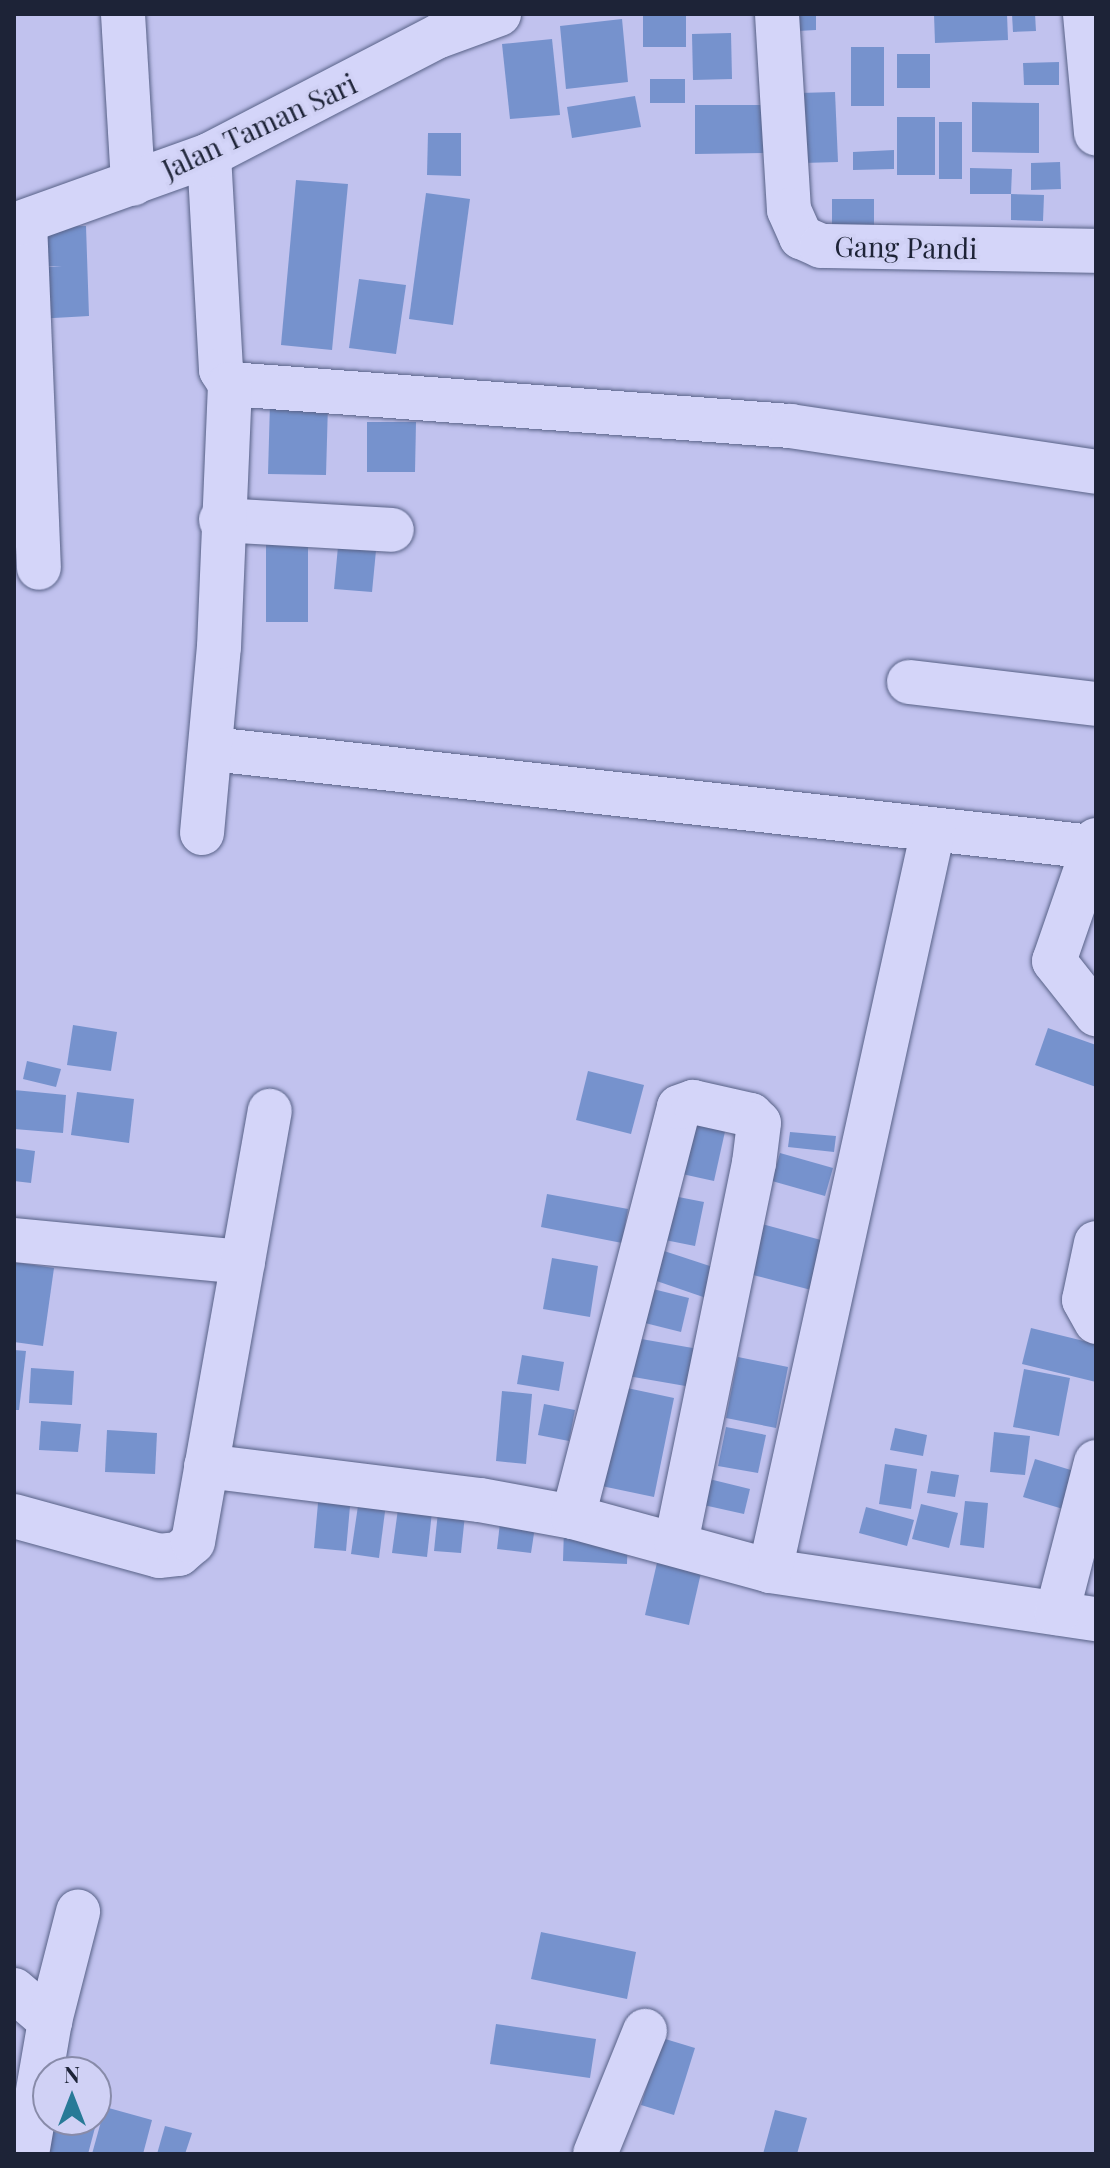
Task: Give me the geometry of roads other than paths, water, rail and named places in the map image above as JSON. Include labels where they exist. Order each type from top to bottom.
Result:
[{"type":"street","points":[[123,14],[133,184]]},
{"type":"street","name":"Jalan Taman Sari","points":[[20,224],[209,155],[439,36],[499,14]]},
{"type":"street","name":"Gang Pandi","points":[[777,14],[789,210],[801,237],[821,246],[1096,251]]},
{"type":"street","points":[[1085,14],[1096,133]]},
{"type":"street","points":[[202,833],[212,749],[230,384],[221,370],[209,155]]},
{"type":"street","points":[[20,224],[39,568]]},
{"type":"street","points":[[230,384],[790,426],[1096,472]]},
{"type":"street","points":[[221,520],[392,530]]},
{"type":"street","points":[[909,682],[1096,704]]},
{"type":"street","points":[[212,749],[933,830],[1094,844],[1085,897],[1054,961],[1096,1014]]},
{"type":"street","points":[[770,1571],[933,830]]},
{"type":"street","points":[[573,1517],[679,1107],[693,1102],[751,1115],[759,1123],[754,1163],[676,1543]]},
{"type":"street","points":[[14,1516],[159,1556],[179,1554],[193,1542],[270,1111]]},
{"type":"street","points":[[14,1240],[243,1262]]},
{"type":"street","points":[[1096,1243],[1084,1305],[1096,1322]]},
{"type":"street","points":[[206,1466],[342,1478],[573,1517],[770,1571],[1077,1616],[1096,1462]]},
{"type":"street","points":[[27,2154],[50,2021],[78,1912]]},
{"type":"street","points":[[14,1990],[50,2021]]},
{"type":"street","points":[[595,2154],[645,2031]]}]
